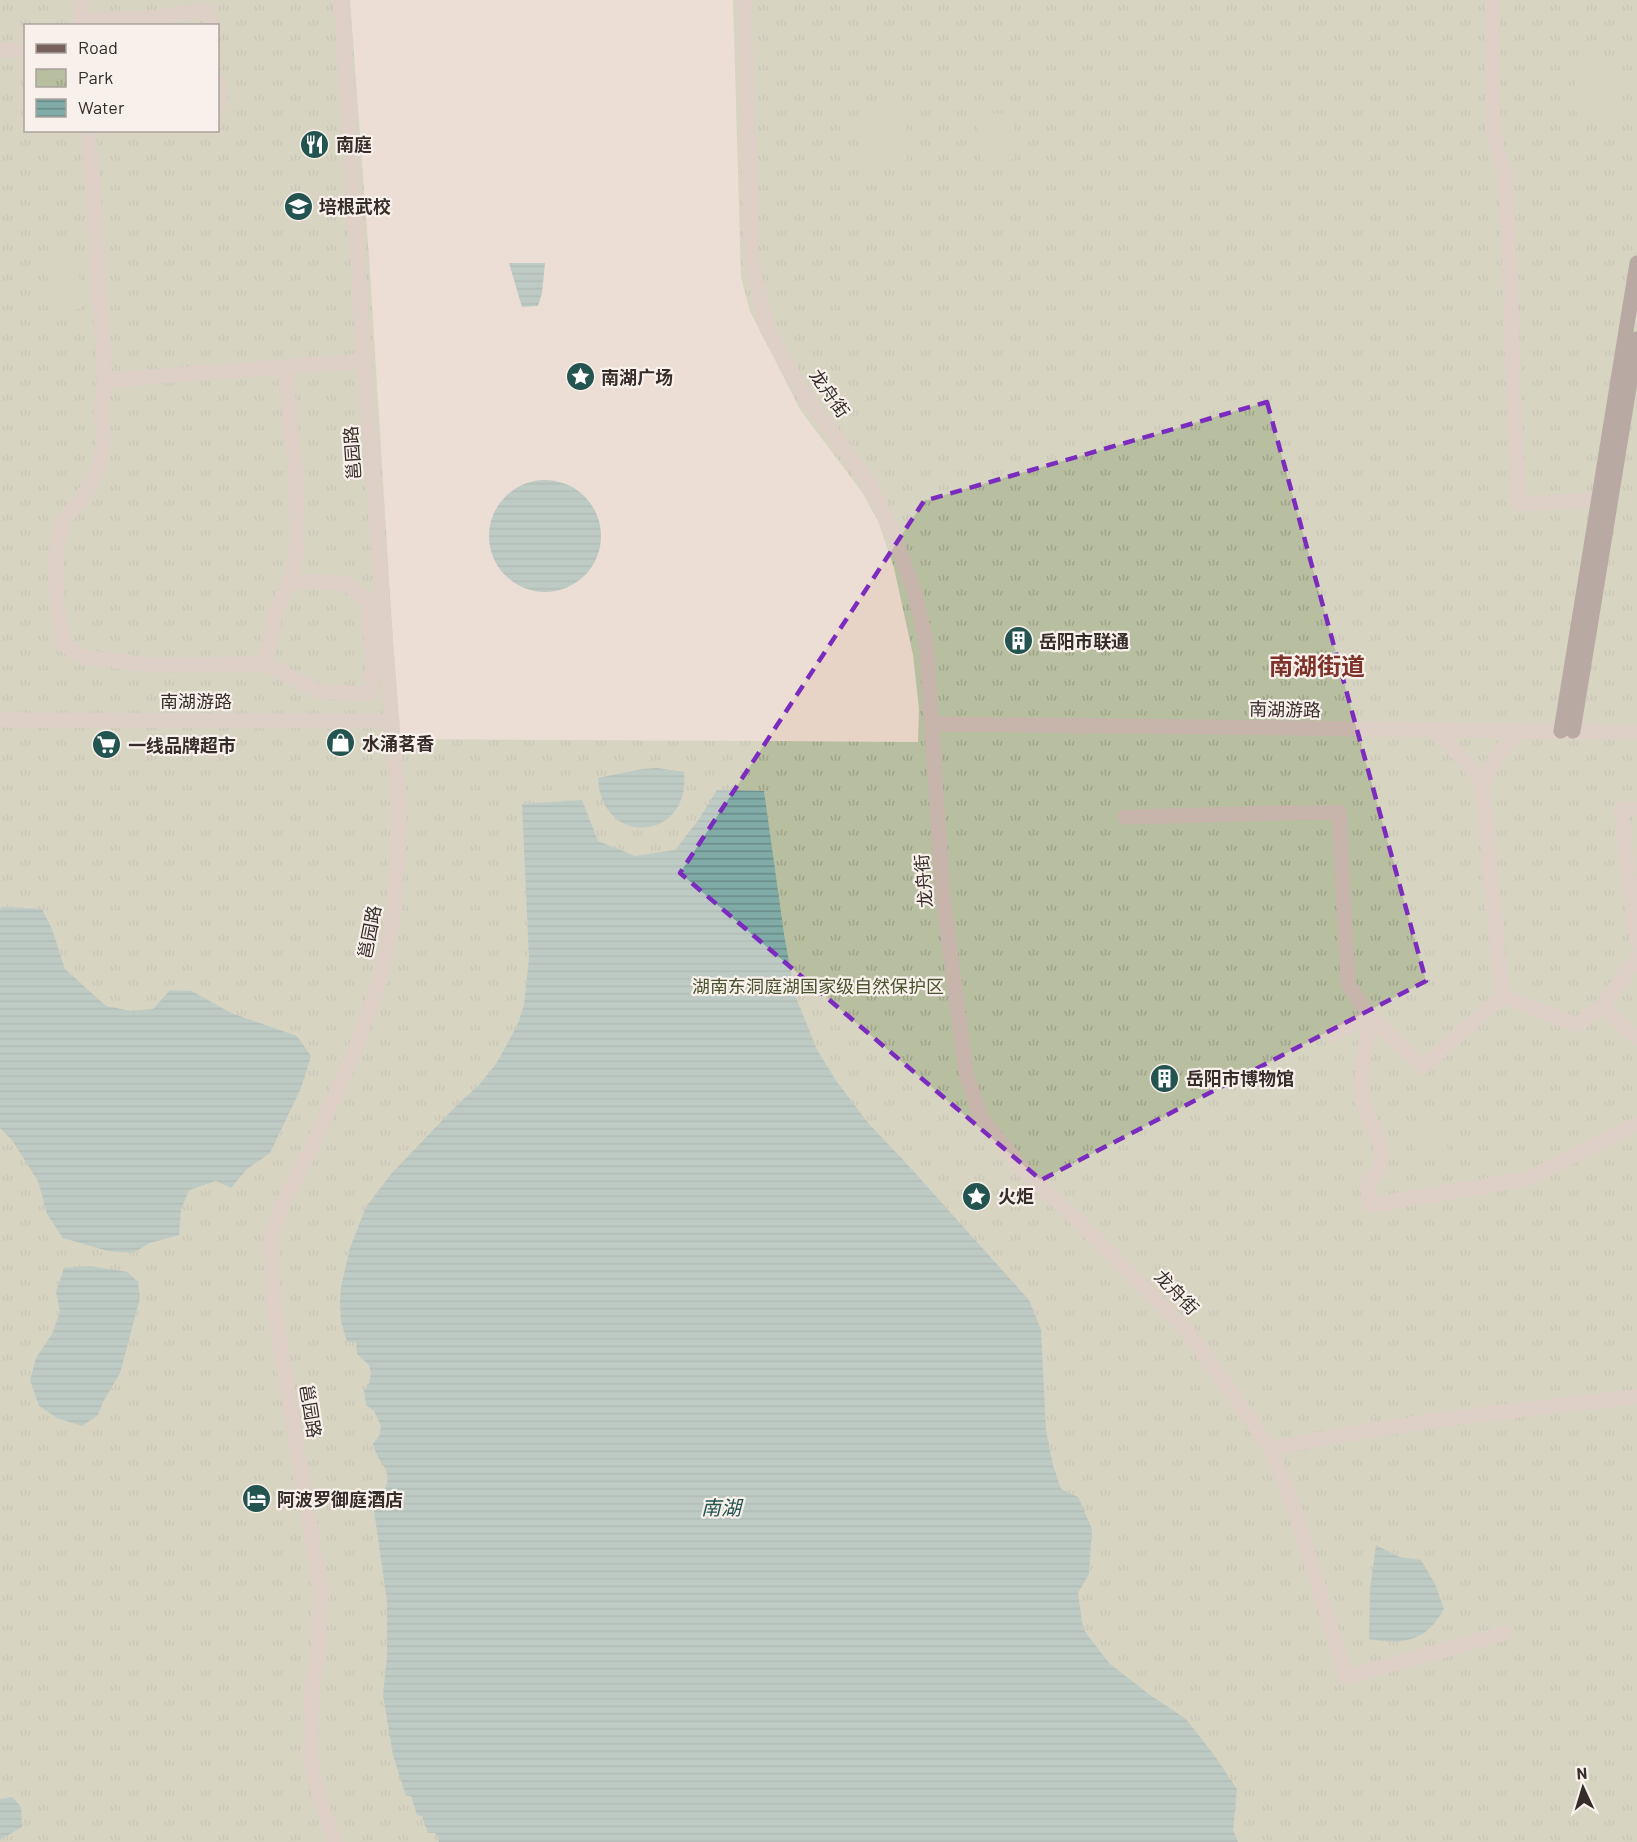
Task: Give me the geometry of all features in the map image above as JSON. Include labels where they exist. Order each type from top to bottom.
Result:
[{"type":"main road","points":[[1567,731],[1637,263]]},
{"type":"main road","points":[[1567,731],[1637,339]]},
{"type":"street","points":[[81,0],[82,23],[163,17],[205,10],[213,24]]},
{"type":"street","name":"邕园路","points":[[335,1842],[321,1803],[310,1758],[311,1695],[317,1662],[321,1592],[273,1301],[271,1235],[281,1207],[310,1151],[354,1053],[380,980],[395,903],[399,815],[364,361],[341,0]]},
{"type":"street","name":"龙舟街","points":[[745,0],[751,259],[767,329],[804,394],[869,483],[891,528],[914,590],[926,641],[943,896],[966,1073],[981,1118],[1028,1175],[1073,1216],[1188,1332],[1271,1449],[1295,1511],[1346,1677],[1505,1633]]},
{"type":"street","points":[[1492,0],[1493,132],[1506,178],[1518,504],[1600,500]]},
{"type":"street","points":[[0,50],[24,49]]},
{"type":"street","points":[[89,132],[105,380],[101,409],[103,440],[98,471],[82,498],[62,521],[54,560],[63,643],[84,657],[150,665],[265,664],[320,692],[369,694],[374,666],[369,601],[345,583],[290,581]]},
{"type":"street","points":[[105,380],[364,361]]},
{"type":"street","points":[[265,664],[276,610],[290,581],[298,545],[297,490],[285,367]]},
{"type":"street","name":"南湖游路","points":[[0,720],[392,721]]},
{"type":"street","name":"南湖游路","points":[[933,724],[1637,732]]},
{"type":"street","points":[[1435,730],[1468,764],[1482,783],[1502,996]]},
{"type":"street","points":[[1482,783],[1500,751],[1521,731]]},
{"type":"street","points":[[1637,809],[1621,809],[1637,943]]},
{"type":"street","points":[[1125,817],[1339,812],[1348,984],[1370,1016],[1423,1067],[1502,996]]},
{"type":"street","points":[[1502,996],[1577,1025],[1602,1006],[1637,959]]},
{"type":"street","points":[[1602,1006],[1637,1038]]},
{"type":"street","points":[[1332,1035],[1370,1016]]},
{"type":"street","points":[[1370,1016],[1363,1100],[1371,1124],[1382,1144],[1380,1167],[1367,1185],[1370,1204],[1527,1179],[1637,1124]]},
{"type":"street","points":[[1271,1449],[1340,1434],[1421,1422],[1637,1397]]},
{"type":"highlighted area","points":[[1267,402],[1426,981],[1041,1180],[680,873],[924,501]]},
{"type":"green space","name":"湖南东洞庭湖国家级自然保护区","points":[[0,0],[1637,0],[1637,1842],[0,1842]]},
{"type":"green space","points":[[1614,63],[1615,121],[1577,121],[1576,64]]},
{"type":"green space","points":[[867,104],[906,104],[907,164],[867,165]]},
{"type":"green space","points":[[1014,113],[1015,159],[980,160],[978,114]]},
{"type":"green space","points":[[78,257],[82,309],[51,311],[46,259]]},
{"type":"green space","points":[[1443,1120],[1449,1155],[1417,1159],[1411,1125]]},
{"type":"shaded area","name":"南湖广场","points":[[350,0],[733,0],[741,277],[750,311],[801,411],[862,492],[878,521],[894,568],[913,655],[919,709],[918,742],[399,739],[369,257]]},
{"type":"water","points":[[509,263],[545,263],[542,293],[538,306],[522,307]]},
{"type":"water","points":[[545,480],[566,484],[585,496],[597,515],[601,536],[597,557],[585,576],[566,588],[545,592],[524,588],[505,576],[493,557],[489,536],[493,515],[505,496],[524,484]]},
{"type":"water","points":[[657,768],[684,772],[682,795],[674,812],[661,823],[645,828],[628,825],[614,816],[603,801],[598,778]]},
{"type":"water","name":"南湖","points":[[717,790],[764,791],[795,995],[817,1050],[837,1082],[869,1124],[1029,1300],[1041,1330],[1046,1430],[1053,1465],[1061,1489],[1078,1497],[1092,1529],[1089,1574],[1078,1593],[1083,1629],[1109,1663],[1186,1719],[1214,1755],[1237,1789],[1233,1830],[1238,1842],[439,1842],[435,1833],[428,1833],[422,1816],[417,1815],[411,1796],[406,1796],[393,1755],[383,1695],[387,1656],[387,1602],[374,1510],[384,1508],[382,1493],[388,1479],[373,1444],[379,1436],[381,1426],[374,1411],[366,1405],[364,1391],[369,1384],[371,1373],[369,1365],[357,1354],[356,1342],[347,1342],[341,1321],[341,1287],[350,1248],[366,1207],[391,1174],[479,1085],[496,1064],[517,1026],[524,1005],[529,958],[522,804],[582,800],[598,841],[635,856],[675,850],[697,822]]},
{"type":"water","points":[[0,908],[42,909],[52,929],[65,969],[106,1006],[131,1011],[153,1009],[170,990],[192,991],[231,1013],[297,1036],[311,1056],[301,1088],[270,1153],[247,1169],[231,1188],[216,1181],[189,1190],[181,1210],[179,1235],[150,1243],[133,1253],[108,1251],[63,1238],[47,1214],[38,1181],[12,1140],[0,1128]]},
{"type":"water","points":[[90,1266],[127,1272],[138,1282],[140,1298],[120,1373],[98,1415],[82,1426],[57,1418],[39,1406],[30,1380],[36,1358],[52,1334],[60,1312],[56,1292],[64,1268]]},
{"type":"water","points":[[1376,1545],[1399,1557],[1421,1560],[1435,1584],[1444,1609],[1429,1628],[1412,1639],[1381,1641],[1369,1639],[1370,1590]]},
{"type":"water","points":[[12,1797],[21,1807],[22,1827],[0,1840],[0,1799]]},
{"type":"place","name":"南庭","points":[[315,144]]},
{"type":"place","name":"培根武校","points":[[298,206]]},
{"type":"place","name":"南湖广场","points":[[580,377]]},
{"type":"place","name":"岳阳市联通","points":[[1018,641]]},
{"type":"place","name":"水涌茗香","points":[[341,743]]},
{"type":"place","name":"一线品牌超市","points":[[107,745]]},
{"type":"place","name":"岳阳市博物馆","points":[[1165,1078]]},
{"type":"place","name":"火炬","points":[[977,1196]]},
{"type":"place","name":"阿波罗御庭酒店","points":[[256,1499]]},
{"type":"district","name":"南湖街道","points":[[1317,665]]}]
